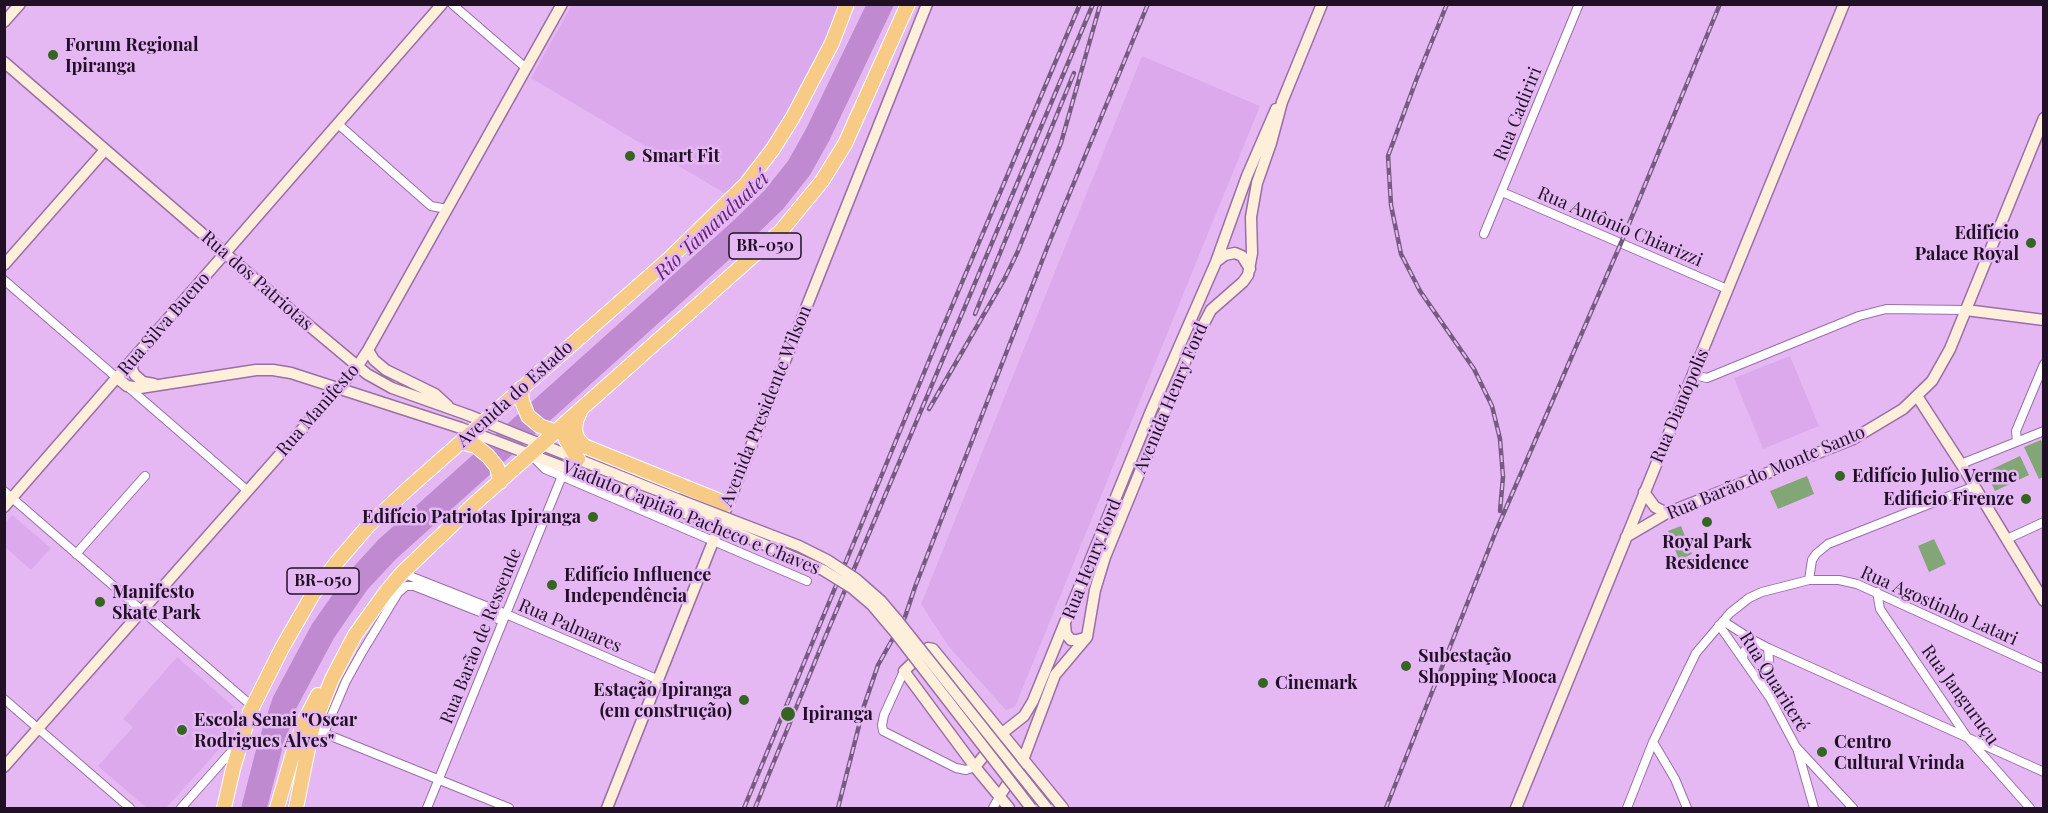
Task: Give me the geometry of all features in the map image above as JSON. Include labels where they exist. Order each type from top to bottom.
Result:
[{"type":"highway","name":"Avenida do Estado","points":[[224,808],[233,769],[253,707],[292,630],[337,562],[368,526],[669,259],[746,184],[793,117],[832,43],[847,4]]},
{"type":"highway","name":"BR-050","points":[[277,808],[305,720],[319,694],[332,679],[355,635],[402,573],[500,482],[768,243],[799,210],[822,181],[844,144],[865,103],[908,4]]},
{"type":"highway","points":[[521,388],[522,401],[528,416],[540,426],[560,430],[566,440],[570,468]]},
{"type":"highway","points":[[580,411],[575,432],[578,440],[584,446],[727,504]]},
{"type":"highway","points":[[461,442],[476,446],[492,459],[500,482]]},
{"type":"highway","points":[[296,808],[332,679]]},
{"type":"main road","points":[[4,22],[20,4]]},
{"type":"main road","name":"Rua Silva Bueno","points":[[4,507],[9,494],[133,360],[442,4]]},
{"type":"main road","name":"Rua Manifesto","points":[[4,767],[357,367],[562,4]]},
{"type":"main road","name":"Avenida Presidente Wilson","points":[[607,808],[927,4]]},
{"type":"main road","points":[[1250,269],[1253,201],[1282,102],[1322,4]]},
{"type":"main road","name":"Rua Dianópolis","points":[[1516,808],[1844,4]]},
{"type":"main road","name":"Rua dos Patriotas","points":[[4,62],[357,367],[392,388],[484,421],[536,450]]},
{"type":"main road","name":"Rua Henry Ford","points":[[975,767],[1001,734],[1018,723],[1029,710],[1151,411],[1216,262],[1270,120],[1282,102]]},
{"type":"main road","name":"Rua Barão do Monte Santo","points":[[1626,537],[1668,513],[1853,439],[1881,423],[1917,396],[1932,381],[1943,364],[1966,310],[2043,118]]},
{"type":"main road","points":[[4,265],[105,150]]},
{"type":"main road","points":[[1216,262],[1225,255],[1234,253],[1242,256],[1250,269]]},
{"type":"main road","name":"Avenida Henry Ford","points":[[1088,637],[1095,590],[1105,557],[1189,352],[1211,310],[1243,282],[1250,269]]},
{"type":"main road","points":[[1966,310],[2043,320]]},
{"type":"main road","points":[[368,350],[374,360],[386,370],[435,394],[450,409]]},
{"type":"main road","points":[[133,360],[132,370],[135,375],[143,382],[157,385]]},
{"type":"main road","points":[[117,378],[127,386],[140,388],[265,370],[291,373],[472,432],[536,450]]},
{"type":"main road","points":[[1917,396],[1975,486],[2043,601]]},
{"type":"main road","name":"Viaduto Capitão Pacheco e Chaves","points":[[536,450],[570,468],[733,531],[823,570],[852,588],[872,605],[894,631],[1031,808]]},
{"type":"main road","name":"Viaduto Capitão Pacheco e Chaves","points":[[570,468],[799,546],[827,560],[856,579],[881,601],[898,621],[1047,808]]},
{"type":"main road","points":[[1644,492],[1654,507],[1668,513]]},
{"type":"main road","points":[[1065,625],[1067,636],[1071,640],[1088,637]]},
{"type":"main road","points":[[999,797],[1023,760],[1052,680],[1088,637]]},
{"type":"main road","points":[[1009,808],[975,767],[904,671],[931,647],[1063,808]]},
{"type":"street","points":[[452,4],[526,68]]},
{"type":"street","name":"Rua Cadiriri","points":[[1484,234],[1579,4]]},
{"type":"street","points":[[338,124],[431,206],[447,209]]},
{"type":"street","name":"Rua Antônio Chiarizzi","points":[[1502,192],[1727,289]]},
{"type":"street","points":[[4,280],[117,378]]},
{"type":"street","points":[[1694,375],[1707,378],[1859,316],[1886,309],[1966,310]]},
{"type":"street","points":[[2017,441],[2016,431],[2043,364]]},
{"type":"street","points":[[127,386],[248,491]]},
{"type":"street","points":[[1961,464],[2043,430]]},
{"type":"street","points":[[570,468],[713,540],[807,581]]},
{"type":"street","name":"Rua Barão de Ressende","points":[[427,808],[504,618],[570,468]]},
{"type":"street","points":[[76,554],[145,476]]},
{"type":"street","points":[[1809,580],[1812,560],[1828,544],[1975,486]]},
{"type":"street","points":[[9,494],[253,707]]},
{"type":"street","points":[[2007,539],[2043,522]]},
{"type":"street","name":"Rua Palmares","points":[[402,573],[504,618],[659,680]]},
{"type":"street","name":"Rua Agostinho Latari","points":[[1627,808],[1653,742],[1696,653],[1737,606],[1762,592],[1809,580],[1848,582],[1877,592],[2043,669]]},
{"type":"street","points":[[504,618],[414,586],[406,586],[398,593],[318,731],[509,808]]},
{"type":"street","name":"Rua Janguruçu","points":[[1877,592],[1880,609],[1967,737],[2030,808]]},
{"type":"street","points":[[1721,623],[1768,648],[2043,772]]},
{"type":"street","name":"Rua Quariteré","points":[[1721,623],[1770,698],[1796,747],[1853,808]]},
{"type":"street","points":[[1743,659],[1751,639]]},
{"type":"street","points":[[1768,648],[1769,656],[1764,676],[1770,698]]},
{"type":"street","points":[[904,671],[884,715],[883,731],[956,768],[966,770],[975,767]]},
{"type":"street","points":[[4,699],[130,808]]},
{"type":"street","points":[[181,808],[242,738]]},
{"type":"street","points":[[1653,742],[1675,779],[1687,808]]},
{"type":"street","points":[[1796,747],[1814,808]]},
{"type":"street","points":[[993,808],[999,797]]},
{"type":"shaded area","points":[[572,5],[841,5],[819,55],[787,114],[743,177],[726,194],[531,78]]},
{"type":"shaded area","name":"Rio Tamanduateí","points":[[866,5],[894,5],[829,141],[810,175],[783,209],[751,240],[396,559],[367,590],[334,638],[297,707],[282,750],[267,808],[241,808],[258,742],[273,697],[312,624],[347,574],[378,540],[764,191],[788,161],[806,129]]},
{"type":"shaded area","points":[[1142,56],[1260,106],[1015,707],[1006,710],[949,647],[921,604]]},
{"type":"shaded area","points":[[1790,356],[1819,426],[1763,449],[1734,378]]},
{"type":"shaded area","points":[[12,515],[51,548],[31,570],[5,547],[5,523]]},
{"type":"shaded area","name":"Escola Senai \"Oscar Rodrigues Alves\"","points":[[177,657],[235,708],[234,733],[166,808],[147,808],[98,766],[133,727],[123,719]]},
{"type":"green space","points":[[2041,440],[2043,477],[2039,479],[2024,447]]},
{"type":"green space","points":[[2020,456],[2029,475],[1995,491],[1986,472]]},
{"type":"green space","points":[[1807,476],[1814,494],[1778,509],[1770,491]]},
{"type":"green space","points":[[1681,526],[1692,554],[1679,560],[1668,531]]},
{"type":"green space","points":[[1934,539],[1946,564],[1929,572],[1918,546]]},
{"type":"railway","points":[[744,808],[938,339],[1080,4]]},
{"type":"railway","points":[[755,808],[1093,4]]},
{"type":"railway","points":[[838,808],[864,706],[878,665],[905,617],[1049,243],[1148,4]]},
{"type":"railway","points":[[1447,4],[1388,156],[1391,205],[1401,254],[1420,291],[1474,369],[1492,406],[1500,439],[1503,477],[1500,511]]},
{"type":"railway","points":[[1386,808],[1496,531],[1621,243],[1720,4]]},
{"type":"railway","points":[[929,409],[1005,278],[1018,251],[1061,143],[1100,5]]},
{"type":"railway","points":[[975,314],[1074,73]]},
{"type":"place","name":"Forum Regional Ipiranga","points":[[53,55]]},
{"type":"place","name":"Smart Fit","points":[[630,156]]},
{"type":"place","name":"Edifício Palace Royal","points":[[2031,243]]},
{"type":"place","name":"Edifício Julio Verme","points":[[1840,476]]},
{"type":"place","name":"Edificio Firenze","points":[[2026,499]]},
{"type":"place","name":"Edifício Patriotas Ipiranga","points":[[593,517]]},
{"type":"place","name":"Royal Park Residence","points":[[1707,522]]},
{"type":"place","name":"Edifício Influence Independência","points":[[552,585]]},
{"type":"place","name":"Manifesto Skate Park","points":[[100,602]]},
{"type":"place","name":"Subestação Shopping Mooca","points":[[1406,666]]},
{"type":"place","name":"Cinemark","points":[[1263,683]]},
{"type":"place","name":"Estação Ipiranga (em construção)","points":[[744,700]]},
{"type":"place","name":"Ipiranga","points":[[788,714]]},
{"type":"place","name":"Escola Senai \"Oscar Rodrigues Alves\"","points":[[182,730]]},
{"type":"place","name":"Centro Cultural Vrinda","points":[[1822,752]]}]
